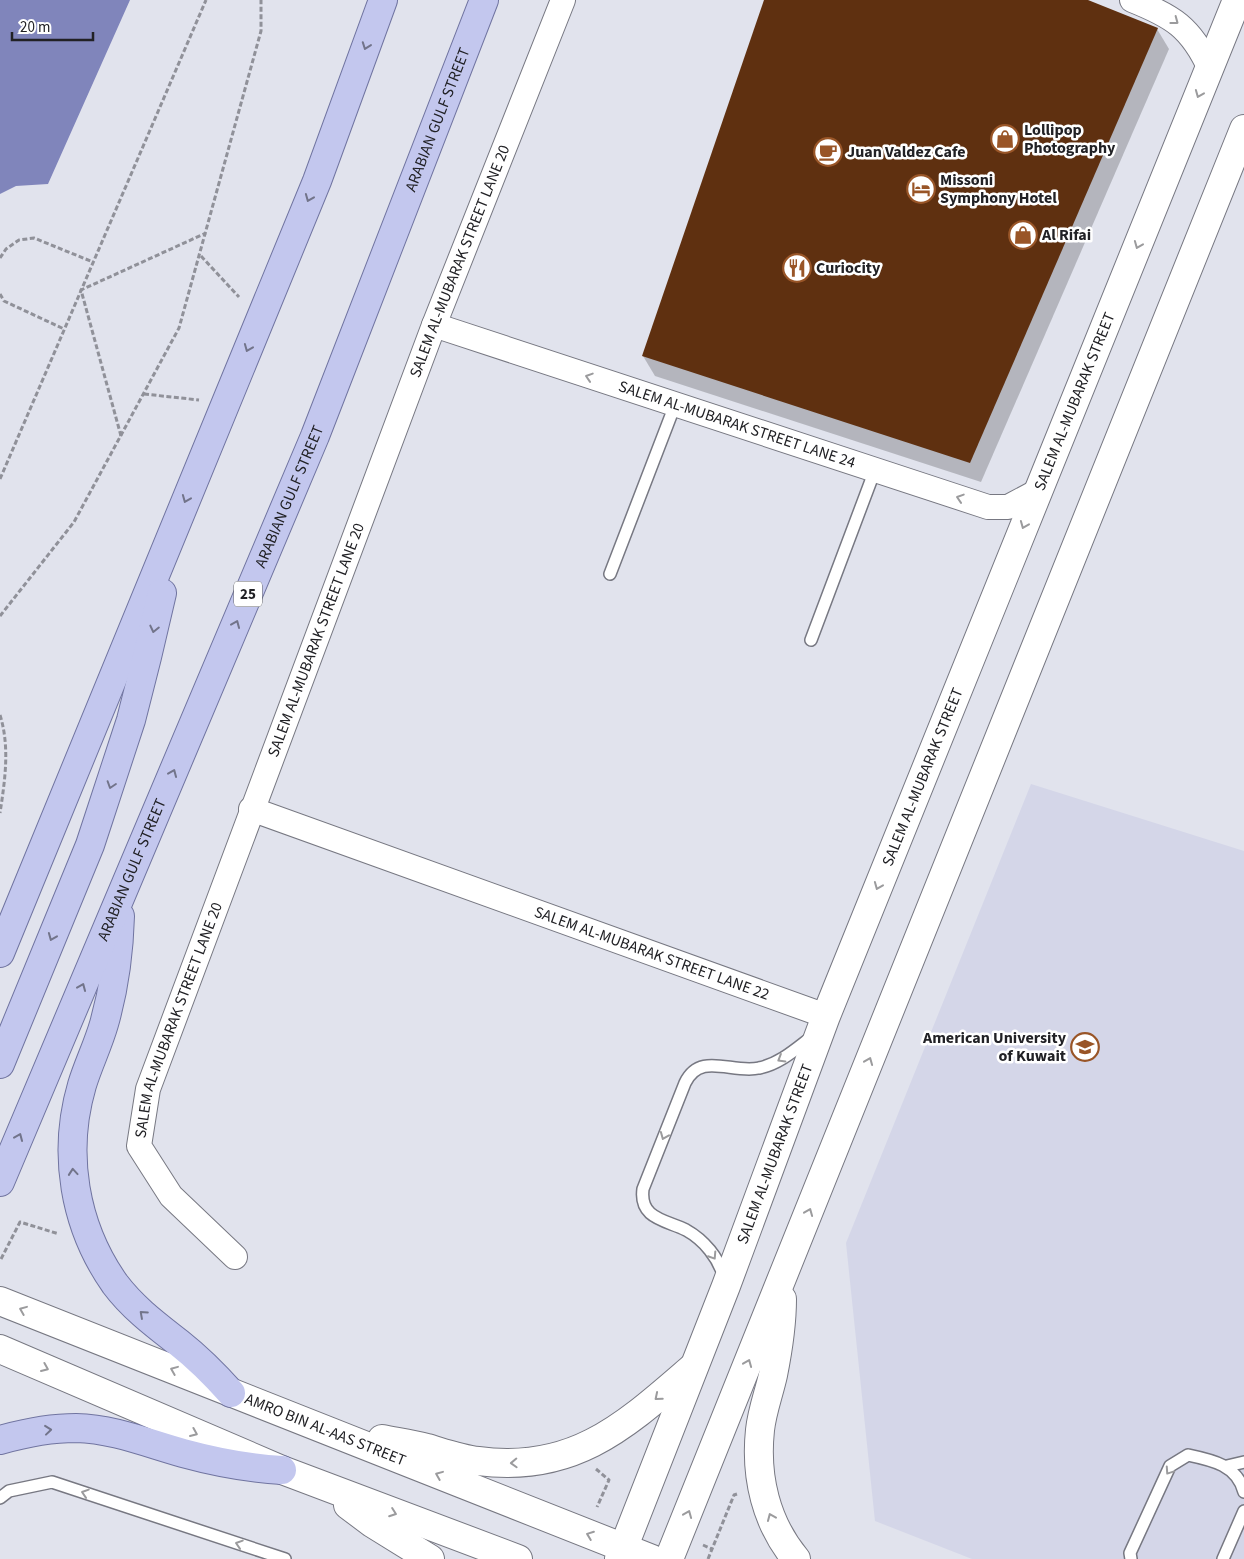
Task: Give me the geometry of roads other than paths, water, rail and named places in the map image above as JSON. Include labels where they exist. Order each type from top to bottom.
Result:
[{"type":"main road","points":[[0,953],[317,181],[383,0]]},
{"type":"main road","name":"ARABIAN GULF STREET","points":[[0,1182],[315,436],[484,0]]},
{"type":"main road","name":"SALEM AL-MUBARAK STREET","points":[[622,1554],[726,1286],[823,1024],[1237,0]]},
{"type":"main road","points":[[669,1559],[1244,129]]},
{"type":"main road","points":[[0,1064],[90,845],[112,783],[147,657],[174,530]]},
{"type":"main road","points":[[121,896],[119,936],[111,992],[104,1024],[82,1084],[76,1113],[72,1143],[77,1202],[86,1230],[111,1278],[136,1308],[159,1329],[197,1358],[231,1393]]},
{"type":"main road","points":[[783,1277],[779,1343],[760,1429],[759,1470],[762,1491],[769,1512],[778,1533],[796,1559]]},
{"type":"main road","name":"AMRO BIN AL-AAS STREET","points":[[0,1301],[586,1533],[622,1554],[652,1559]]},
{"type":"main road","points":[[0,1349],[282,1470],[518,1559]]},
{"type":"main road","points":[[340,1436],[369,1437],[477,1461],[502,1464],[551,1458],[575,1451],[600,1440],[624,1425],[696,1365]]},
{"type":"main road","points":[[0,1440],[48,1430],[75,1428],[102,1430],[230,1465],[282,1470]]},
{"type":"main road","points":[[328,1488],[372,1523],[430,1559]]},
{"type":"street","name":"SALEM AL-MUBARAK STREET LANE 20","points":[[235,1256],[170,1196],[139,1146],[148,1089],[434,325],[563,0]]},
{"type":"street","points":[[1132,0],[1168,16],[1182,26],[1193,39],[1210,69]]},
{"type":"street","name":"SALEM AL-MUBARAK STREET LANE 24","points":[[434,325],[988,507],[1008,507],[1038,491]]},
{"type":"street","name":"SALEM AL-MUBARAK STREET LANE 22","points":[[252,809],[823,1024]]},
{"type":"lane","points":[[610,574],[675,405]]},
{"type":"lane","points":[[811,640],[875,470]]},
{"type":"lane","points":[[726,1286],[722,1272],[708,1248],[698,1238],[686,1230],[655,1217],[648,1212],[642,1197],[643,1189],[685,1084],[695,1070],[710,1065],[746,1070],[771,1065],[782,1059],[823,1024]]},
{"type":"lane","points":[[1131,1559],[1130,1553],[1170,1466],[1188,1455],[1211,1459],[1227,1466],[1242,1483],[1244,1492]]},
{"type":"lane","points":[[1227,1466],[1244,1462]]},
{"type":"lane","points":[[4,1494],[52,1482],[285,1559]]},
{"type":"lane","points":[[1223,1559],[1244,1511]]},
{"type":"water","points":[[0,0],[130,0],[48,184],[16,186],[0,194]]},
{"type":"place","name":"Lollipop Photography","points":[[1005,139]]},
{"type":"place","name":"Juan Valdez Cafe","points":[[828,152]]},
{"type":"place","name":"Missoni Symphony Hotel","points":[[921,189]]},
{"type":"place","name":"Al Rifai","points":[[1023,235]]},
{"type":"place","name":"Curiocity","points":[[797,268]]},
{"type":"place","name":"American University of Kuwait","points":[[1085,1047]]}]
